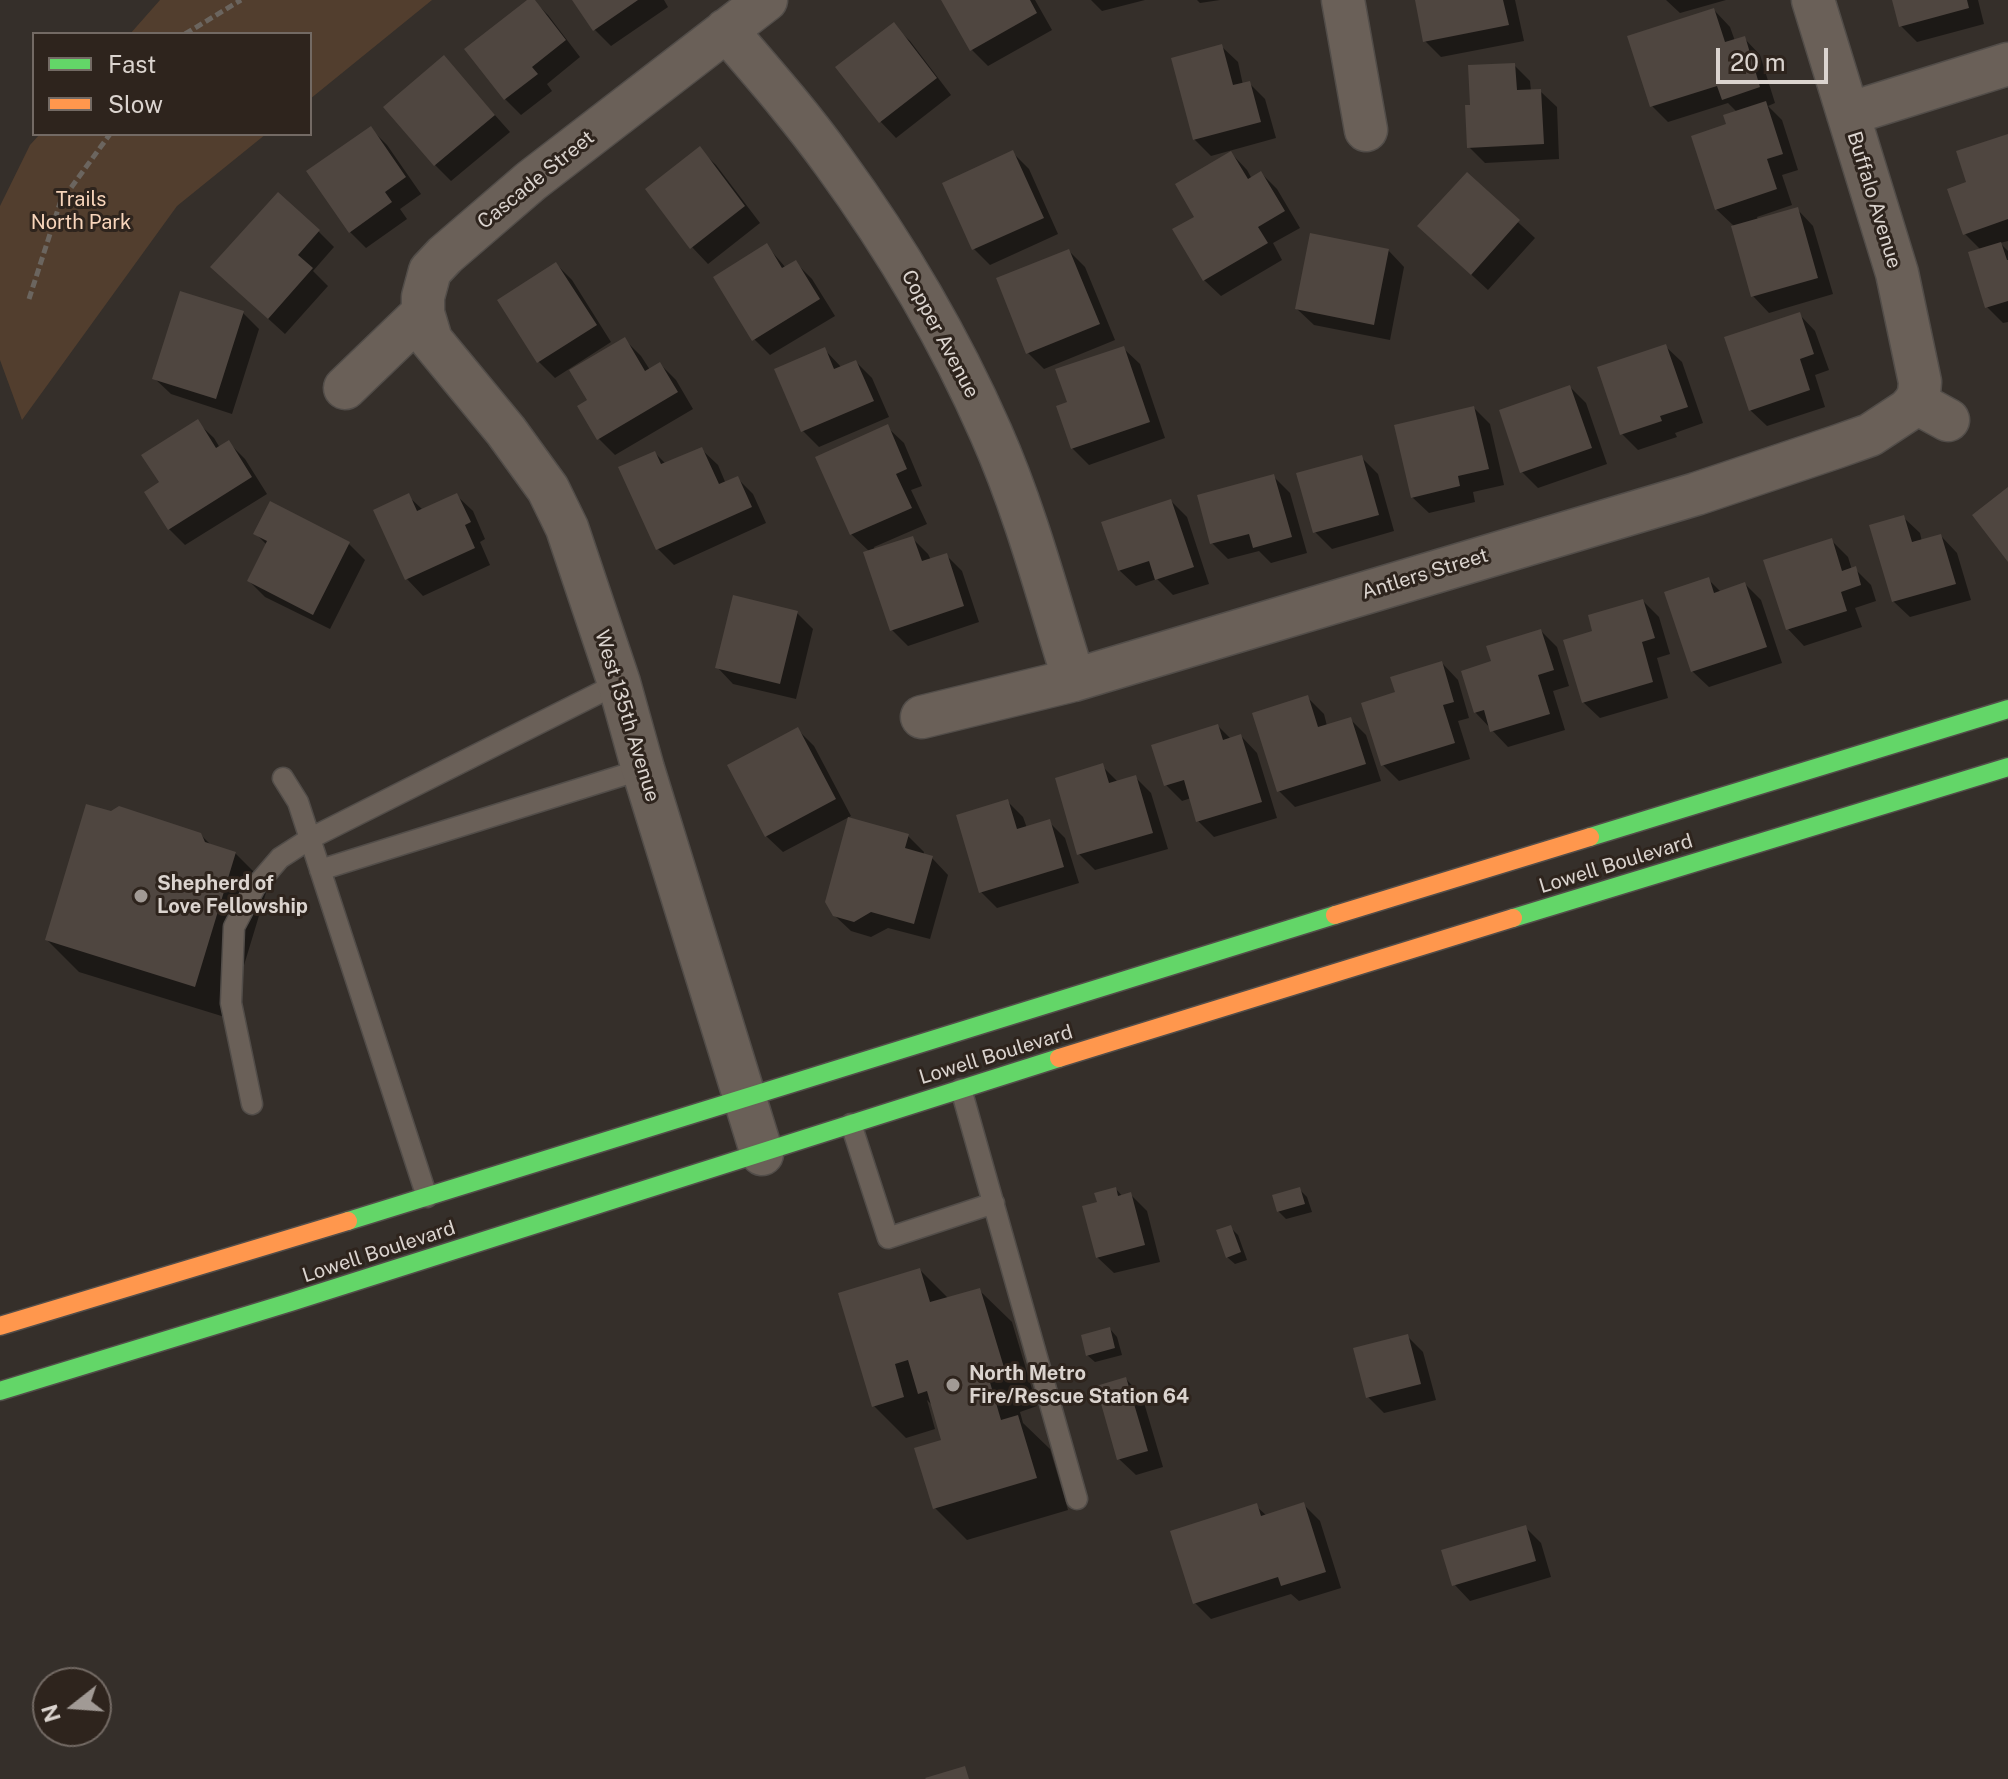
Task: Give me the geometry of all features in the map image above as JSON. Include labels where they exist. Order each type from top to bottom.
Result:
[{"type":"main road","name":"Lowell Boulevard","points":[[0,1326],[2008,709]]},
{"type":"main road","name":"Lowell Boulevard","points":[[0,1391],[762,1154],[1233,1003],[2008,767]]},
{"type":"street","name":"Cascade Street","points":[[423,313],[423,297],[430,271],[445,255],[531,181],[766,0]]},
{"type":"street","points":[[1343,0],[1366,130]]},
{"type":"street","name":"Buffalo Avenue","points":[[1813,0],[1897,273],[1920,382],[1919,394],[1932,411]]},
{"type":"street","name":"Copper Avenue","points":[[726,30],[782,94],[834,162],[906,269],[966,378],[1014,491],[1074,680]]},
{"type":"street","points":[[1848,114],[2008,64]]},
{"type":"street","points":[[345,388],[423,313]]},
{"type":"street","name":"West 135th Avenue","points":[[423,313],[431,340],[506,431],[548,489],[567,528],[619,683],[762,1154]]},
{"type":"street","name":"Antlers Street","points":[[922,717],[1074,680],[1696,494],[1870,435],[1908,410],[1932,411]]},
{"type":"lane","points":[[252,1104],[231,1003],[234,927],[255,887],[280,858],[311,838],[619,683]]},
{"type":"lane","points":[[320,870],[643,769]]},
{"type":"lane","points":[[283,778],[298,802],[311,838],[427,1197]]},
{"type":"lane","points":[[961,1089],[1077,1499]]},
{"type":"lane","points":[[851,1124],[888,1238],[994,1203]]},
{"type":"path","points":[[188,32],[241,0]]},
{"type":"path","points":[[29,299],[60,203],[109,136]]},
{"type":"green space","points":[[160,0],[432,0],[312,97],[312,32],[132,32]]},
{"type":"green space","name":"Trails North Park","points":[[38,136],[264,136],[177,206],[22,420],[0,360],[0,206],[30,145]]},
{"type":"building","points":[[527,0],[535,0],[566,40],[532,67],[538,74],[504,100],[464,49]]},
{"type":"building","points":[[572,0],[638,0],[593,31]]},
{"type":"building","points":[[941,0],[1030,0],[1037,13],[970,51]]},
{"type":"building","points":[[1415,0],[1503,0],[1509,25],[1423,42]]},
{"type":"building","points":[[1892,0],[1967,0],[1969,8],[1899,27]]},
{"type":"building","points":[[1714,8],[1725,42],[1745,36],[1760,87],[1722,100],[1717,86],[1650,107],[1627,36]]},
{"type":"building","points":[[894,22],[937,78],[879,123],[835,67]]},
{"type":"building","points":[[1222,44],[1233,85],[1250,81],[1261,122],[1193,140],[1171,58]]},
{"type":"building","points":[[444,55],[495,115],[434,166],[383,107]]},
{"type":"building","points":[[1515,63],[1517,90],[1541,89],[1544,144],[1467,148],[1465,105],[1470,105],[1468,65]]},
{"type":"building","points":[[1766,101],[1783,154],[1767,159],[1777,189],[1715,210],[1691,136],[1726,124],[1723,115]]},
{"type":"building","points":[[371,126],[406,177],[385,192],[392,202],[349,233],[306,171]]},
{"type":"building","points":[[2008,134],[2008,219],[1963,235],[1947,189],[1966,182],[1956,151]]},
{"type":"building","points":[[700,146],[745,206],[690,249],[645,189]]},
{"type":"building","points":[[1013,150],[1044,218],[972,250],[942,183]]},
{"type":"building","points":[[1231,151],[1248,179],[1261,171],[1285,211],[1258,227],[1268,243],[1203,281],[1172,229],[1194,217],[1175,184]]},
{"type":"building","points":[[1467,172],[1520,220],[1471,275],[1417,226]]},
{"type":"building","points":[[278,192],[320,230],[298,255],[313,268],[268,319],[210,267]]},
{"type":"building","points":[[1798,207],[1818,278],[1751,297],[1731,226]]},
{"type":"building","points":[[1310,233],[1389,249],[1374,325],[1295,309]]},
{"type":"building","points":[[2001,242],[2008,260],[2008,301],[1985,308],[1968,252]]},
{"type":"building","points":[[767,243],[782,268],[796,260],[820,299],[752,341],[713,277]]},
{"type":"building","points":[[1069,249],[1100,324],[1026,354],[996,278]]},
{"type":"building","points":[[556,262],[597,325],[537,363],[497,300]]},
{"type":"building","points":[[180,291],[244,311],[216,399],[152,379]]},
{"type":"building","points":[[1800,312],[1814,354],[1800,359],[1810,390],[1749,411],[1724,337]]},
{"type":"building","points":[[625,337],[645,371],[660,362],[678,392],[597,440],[577,406],[587,400],[569,370]]},
{"type":"building","points":[[1666,344],[1688,407],[1660,416],[1662,421],[1620,435],[1597,367]]},
{"type":"building","points":[[1124,346],[1150,422],[1071,449],[1056,406],[1067,402],[1055,369]]},
{"type":"building","points":[[825,347],[834,369],[856,360],[874,401],[801,432],[774,369]]},
{"type":"building","points":[[1570,385],[1592,448],[1520,473],[1499,410]]},
{"type":"building","points":[[1474,406],[1489,469],[1458,476],[1460,486],[1411,498],[1394,425]]},
{"type":"building","points":[[198,419],[216,448],[229,440],[252,477],[168,530],[144,492],[159,482],[141,455]]},
{"type":"building","points":[[888,424],[907,469],[896,474],[912,508],[850,535],[815,457]]},
{"type":"building","points":[[702,447],[719,484],[738,476],[752,507],[656,550],[618,467],[655,451],[661,464]]},
{"type":"building","points":[[1362,455],[1379,515],[1313,533],[1296,473]]},
{"type":"building","points":[[1274,474],[1292,537],[1253,548],[1249,534],[1210,544],[1197,495]]},
{"type":"building","points":[[2008,487],[2008,562],[1972,515]]},
{"type":"building","points":[[409,493],[417,511],[457,493],[471,522],[465,525],[475,548],[405,580],[373,510]]},
{"type":"building","points":[[1171,499],[1194,567],[1155,580],[1149,561],[1118,571],[1101,522]]},
{"type":"building","points":[[270,501],[350,542],[313,615],[247,581],[267,541],[253,534]]},
{"type":"building","points":[[1904,515],[1912,542],[1941,534],[1956,584],[1892,602],[1869,525]]},
{"type":"building","points":[[913,536],[922,561],[947,553],[964,606],[890,631],[863,552]]},
{"type":"building","points":[[1832,538],[1842,571],[1856,566],[1861,585],[1841,592],[1847,611],[1786,630],[1763,560]]},
{"type":"building","points":[[1709,577],[1714,593],[1745,582],[1767,647],[1691,672],[1664,592]]},
{"type":"building","points":[[733,595],[798,611],[780,684],[715,668]]},
{"type":"building","points":[[1643,599],[1655,638],[1642,642],[1653,682],[1582,703],[1563,640],[1592,631],[1588,615]]},
{"type":"building","points":[[1541,629],[1554,670],[1538,675],[1550,714],[1490,732],[1484,710],[1474,713],[1461,671],[1491,661],[1486,646]]},
{"type":"building","points":[[1442,661],[1454,702],[1443,705],[1455,743],[1381,766],[1361,703],[1395,692],[1390,677]]},
{"type":"building","points":[[1308,695],[1318,727],[1351,717],[1366,764],[1277,792],[1252,713]]},
{"type":"building","points":[[1218,724],[1223,740],[1241,734],[1262,802],[1196,822],[1184,780],[1164,786],[1151,745]]},
{"type":"building","points":[[798,727],[836,799],[765,837],[727,765]]},
{"type":"building","points":[[1103,763],[1109,783],[1136,775],[1153,833],[1077,855],[1055,778]]},
{"type":"building","points":[[1008,799],[1017,829],[1050,819],[1064,867],[979,893],[956,815]]},
{"type":"building","name":"Shepherd of Love Fellowship","points":[[86,804],[111,811],[119,806],[201,833],[205,842],[236,852],[195,987],[45,940]]},
{"type":"building","points":[[848,817],[909,834],[905,848],[933,856],[914,924],[871,912],[854,922],[833,916],[825,902]]},
{"type":"building","points":[[1116,1187],[1118,1196],[1131,1192],[1145,1245],[1096,1258],[1082,1206],[1097,1202],[1094,1193]]},
{"type":"building","points":[[1300,1187],[1305,1204],[1277,1212],[1272,1195]]},
{"type":"building","points":[[1231,1225],[1241,1252],[1226,1258],[1216,1230]]},
{"type":"building","name":"North Metro Fire/Rescue Station 64","points":[[920,1268],[930,1302],[980,1288],[1006,1374],[989,1379],[1001,1420],[1018,1415],[1037,1478],[933,1509],[914,1448],[941,1440],[927,1391],[918,1394],[908,1360],[895,1364],[904,1397],[872,1407],[838,1293]]},
{"type":"building","points":[[1110,1327],[1115,1348],[1086,1356],[1081,1335]]},
{"type":"building","points":[[1408,1334],[1421,1384],[1366,1398],[1353,1348]]},
{"type":"building","points":[[1126,1377],[1148,1451],[1117,1460],[1096,1386]]},
{"type":"building","points":[[1304,1502],[1326,1572],[1281,1586],[1278,1577],[1193,1604],[1170,1531],[1257,1503],[1261,1516]]},
{"type":"building","points":[[1526,1525],[1536,1561],[1452,1586],[1441,1550]]},
{"type":"building","points":[[965,1766],[969,1779],[925,1778]]},
{"type":"traffic: fast","points":[[1590,837],[2008,709]]},
{"type":"traffic: fast","points":[[1513,918],[2008,767]]},
{"type":"traffic: fast","points":[[348,1221],[1335,915]]},
{"type":"traffic: fast","points":[[0,1391],[1059,1058]]},
{"type":"traffic: slow","points":[[1335,915],[1590,837]]},
{"type":"traffic: slow","points":[[1059,1058],[1513,918]]},
{"type":"traffic: slow","points":[[0,1326],[348,1221]]},
{"type":"place","name":"Shepherd of Love Fellowship","points":[[141,896]]},
{"type":"place","name":"North Metro Fire/Rescue Station 64","points":[[953,1385]]}]
